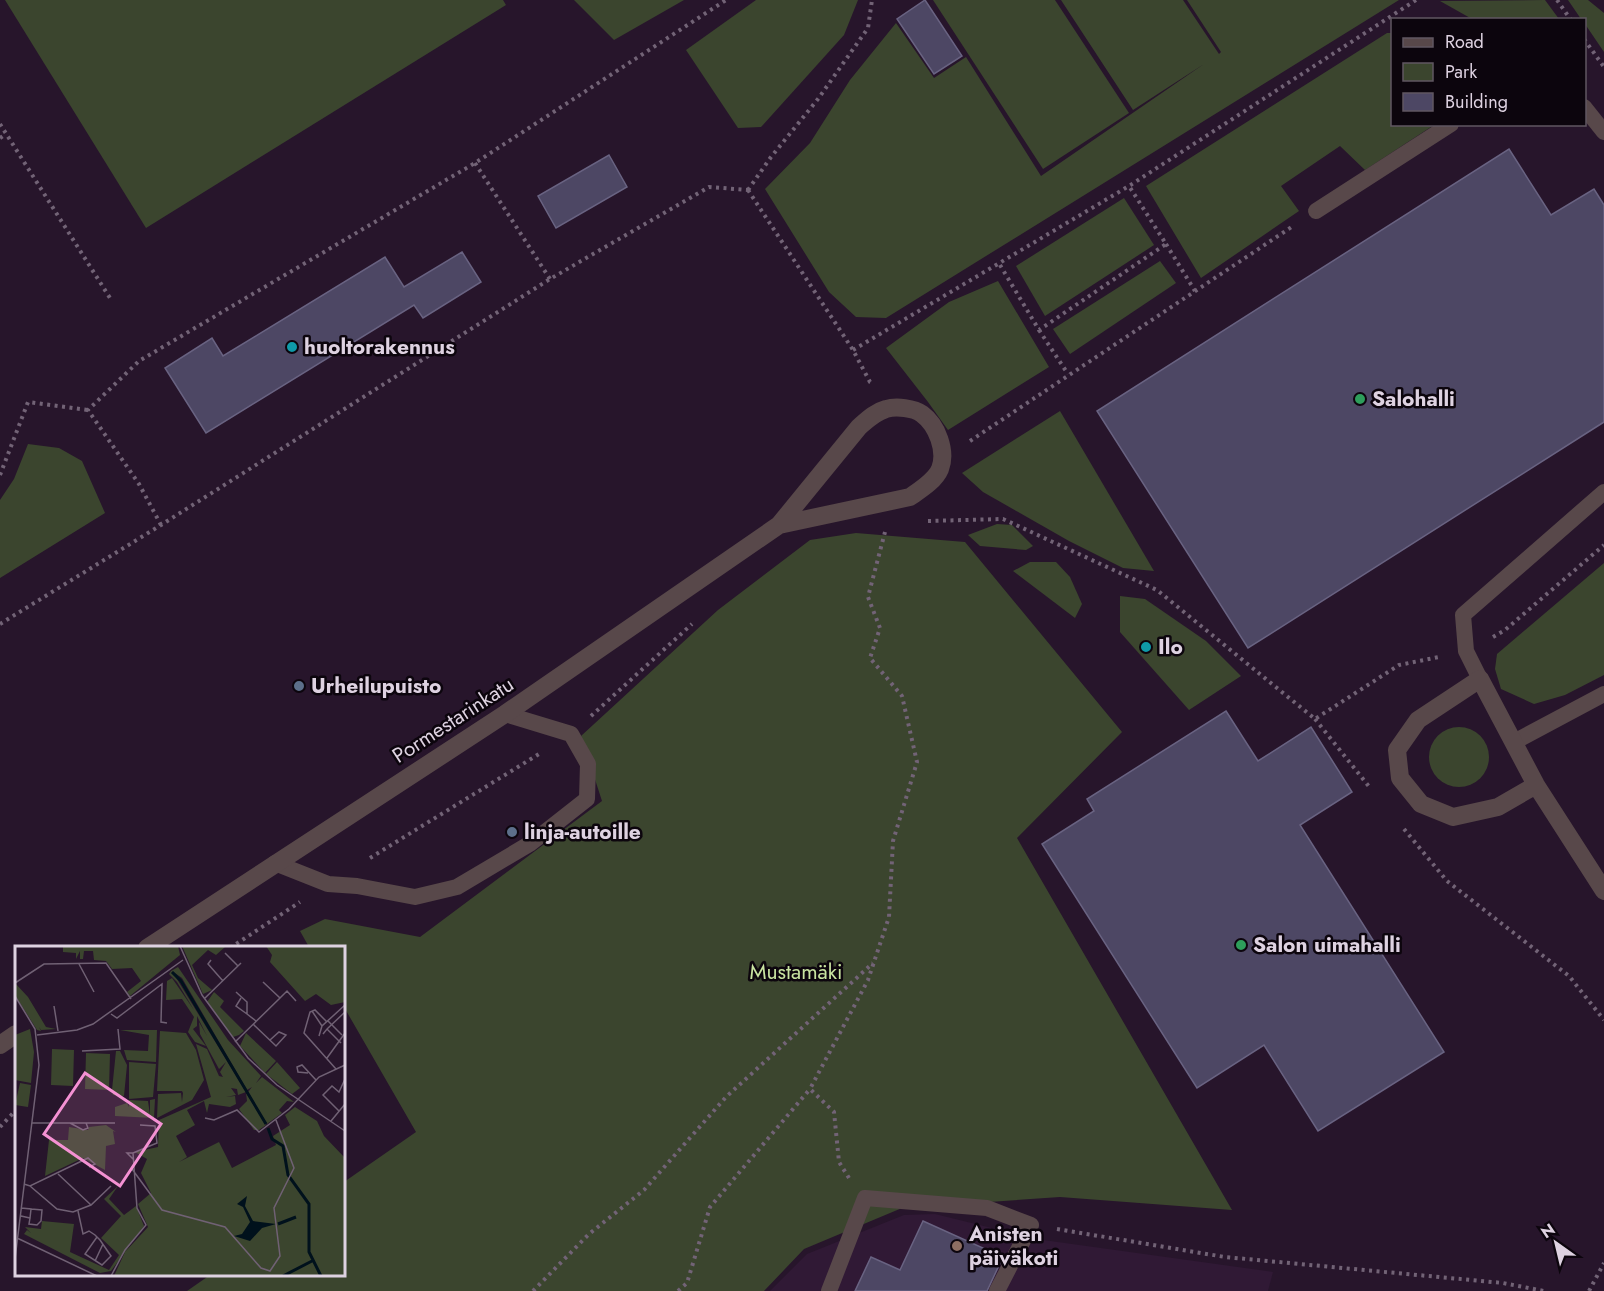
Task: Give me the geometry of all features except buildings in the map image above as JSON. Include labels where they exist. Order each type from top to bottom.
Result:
[{"type":"street","name":"Pormestarinkatu","points":[[150,946],[505,714],[779,525],[859,426],[870,416],[886,409],[902,408],[921,413],[934,428],[941,448],[939,469],[924,488],[910,497],[779,525]]},
{"type":"street","points":[[1536,785],[1498,807],[1453,817],[1421,804],[1400,778],[1397,750],[1418,720],[1480,679],[1536,785],[1604,891]]},
{"type":"street","points":[[0,1046],[15,1035]]},
{"type":"lane","points":[[1586,110],[1604,132]]},
{"type":"lane","points":[[1316,211],[1448,126]]},
{"type":"lane","points":[[1480,679],[1466,651],[1463,615],[1604,492]]},
{"type":"lane","points":[[1514,742],[1604,694]]},
{"type":"lane","points":[[275,863],[328,884],[357,885],[415,897],[457,887],[531,843],[587,799],[588,764],[571,734],[505,714]]},
{"type":"lane","points":[[829,1291],[865,1198],[987,1208],[1030,1225],[997,1291]]},
{"type":"path","points":[[88,410],[139,361],[475,164],[726,0]]},
{"type":"path","points":[[748,190],[771,157],[818,99],[868,28],[872,0]]},
{"type":"path","points":[[853,350],[1130,186],[1416,0]]},
{"type":"path","points":[[1557,0],[1570,18]]},
{"type":"path","points":[[1586,42],[1604,67]]},
{"type":"path","points":[[0,124],[110,298]]},
{"type":"path","points":[[0,138],[6,134]]},
{"type":"path","points":[[475,164],[549,279]]},
{"type":"path","points":[[1130,186],[1195,291]]},
{"type":"path","points":[[0,624],[161,525],[549,279],[709,188],[748,190]]},
{"type":"path","points":[[748,190],[853,350],[870,382],[876,384]]},
{"type":"path","points":[[969,441],[1316,211]]},
{"type":"path","points":[[1039,330],[1166,244]]},
{"type":"path","points":[[1000,264],[1068,374]]},
{"type":"path","points":[[0,474],[28,402],[88,410],[145,493],[161,525]]},
{"type":"path","points":[[922,521],[1003,519],[1157,590],[1315,719],[1374,791]]},
{"type":"path","points":[[678,1291],[687,1283],[710,1207],[810,1089],[868,980],[889,917],[893,841],[917,762],[902,696],[870,658],[880,628],[868,597],[888,522]]},
{"type":"path","points":[[1315,719],[1399,665],[1466,651],[1506,630],[1604,544]]},
{"type":"path","points":[[233,946],[328,884],[571,734],[693,622]]},
{"type":"path","points":[[1403,827],[1447,881],[1569,976],[1604,1020]]},
{"type":"path","points":[[533,1291],[589,1234],[644,1190],[726,1097],[874,963]]},
{"type":"path","points":[[810,1089],[834,1112],[839,1162],[858,1194],[865,1198]]},
{"type":"path","points":[[0,1127],[15,1111]]},
{"type":"path","points":[[1030,1225],[1225,1257],[1503,1284],[1544,1291]]},
{"type":"path","points":[[1589,1291],[1604,1263]]},
{"type":"path","points":[[1501,1291],[1503,1284]]},
{"type":"shaded area","name":"Anisten päiväkoti","points":[[935,1214],[1036,1239],[1273,1272],[1268,1291],[770,1291],[807,1254],[904,1215]]},
{"type":"green space","points":[[5,0],[503,0],[506,5],[146,228]]},
{"type":"green space","points":[[574,0],[684,0],[614,40]]},
{"type":"green space","points":[[756,0],[858,0],[844,35],[761,127],[738,128],[686,50]]},
{"type":"green space","points":[[933,0],[1055,0],[1129,113],[1043,169]]},
{"type":"green space","points":[[1061,0],[1183,0],[1219,54],[1221,52],[1187,0],[1399,0],[886,318],[856,317],[829,292],[765,189],[810,143],[850,80],[896,23],[934,78],[966,57],[1041,176],[1204,64],[1133,110]]},
{"type":"green space","points":[[1545,0],[1558,18],[1470,18],[1440,1]]},
{"type":"green space","points":[[1568,0],[1588,0],[1604,13],[1604,52],[1586,25],[1586,18],[1580,18]]},
{"type":"green space","points":[[1387,33],[1391,33],[1391,126],[1432,126],[1365,170],[1340,146],[1281,186],[1299,211],[1201,278],[1146,186]]},
{"type":"green space","points":[[1124,198],[1154,245],[1045,316],[1016,266]]},
{"type":"green space","points":[[1160,261],[1176,283],[1070,354],[1053,329]]},
{"type":"green space","points":[[998,281],[1049,367],[948,430],[886,348],[949,302]]},
{"type":"green space","points":[[1060,411],[1154,571],[1123,568],[1069,541],[983,492],[962,473]]},
{"type":"green space","points":[[28,444],[59,448],[82,461],[105,513],[0,578],[0,500],[14,479]]},
{"type":"green space","points":[[997,524],[1012,525],[1033,546],[1026,550],[980,546],[968,535]]},
{"type":"green space","name":"Mustamäki","points":[[856,533],[965,542],[1122,732],[1017,838],[1232,1210],[1060,1197],[902,1208],[804,1249],[764,1291],[187,1291],[209,1276],[345,1276],[345,1181],[416,1132],[345,1009],[345,946],[308,946],[300,931],[325,919],[420,937],[602,801],[581,736],[718,610],[810,540]]},
{"type":"green space","points":[[1030,562],[1056,562],[1070,577],[1082,604],[1075,618],[1013,571]]},
{"type":"green space","points":[[1604,563],[1604,675],[1565,695],[1534,704],[1501,689],[1495,669],[1497,654]]},
{"type":"green space","points":[[1120,596],[1145,599],[1206,641],[1241,676],[1189,710],[1120,632]]},
{"type":"green space","points":[[1453,727],[1465,727],[1476,732],[1484,740],[1489,757],[1487,769],[1476,782],[1465,787],[1453,787],[1442,782],[1434,774],[1429,763],[1429,751],[1434,740],[1442,732]]},
{"type":"place","name":"huoltorakennus","points":[[292,347]]},
{"type":"place","name":"Salohalli","points":[[1360,399]]},
{"type":"place","name":"Ilo","points":[[1146,647]]},
{"type":"place","name":"Urheilupuisto","points":[[299,686]]},
{"type":"place","name":"linja-autoille","points":[[512,832]]},
{"type":"place","name":"Salon uimahalli","points":[[1241,945]]},
{"type":"place","name":"Anisten päiväkoti","points":[[957,1246]]}]
